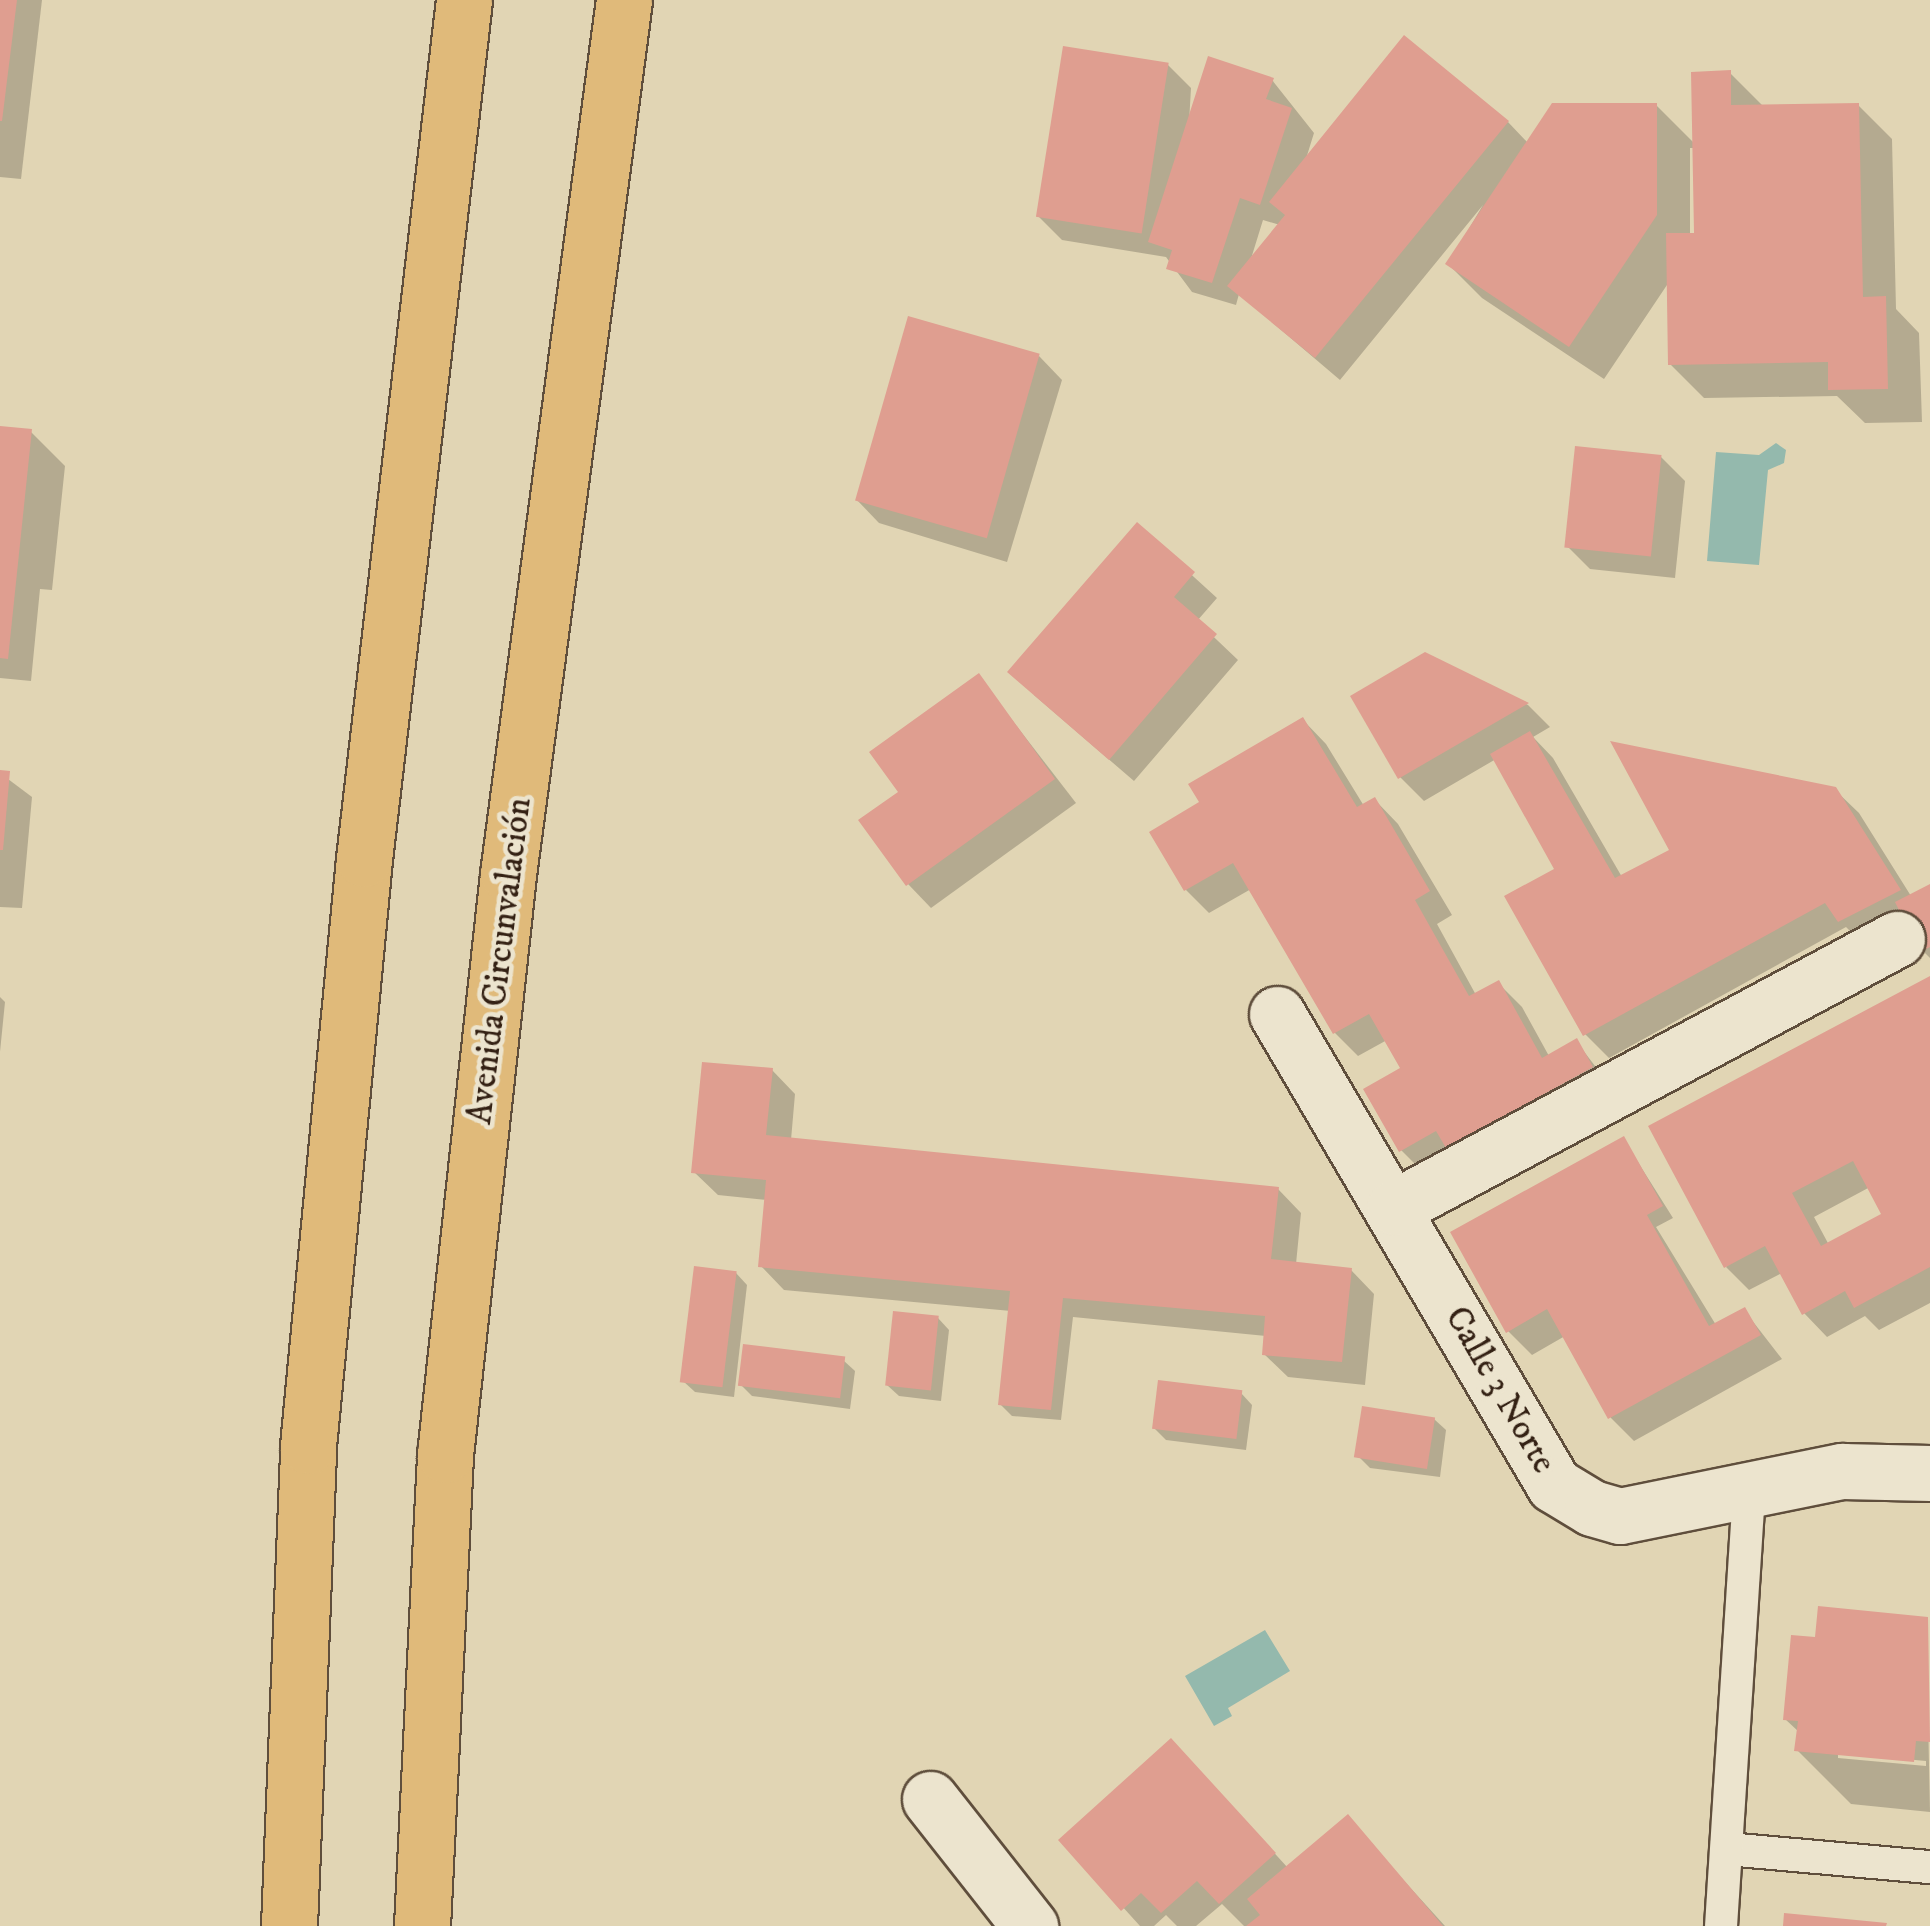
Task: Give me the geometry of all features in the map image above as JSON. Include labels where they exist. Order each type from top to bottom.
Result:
[{"type":"main road","points":[[289,1926],[312,1407],[364,859],[464,0]]},
{"type":"main road","name":"Avenida Circunvalación","points":[[422,1926],[447,1436],[508,874],[624,0]]},
{"type":"street","points":[[1395,1208],[1897,939]]},
{"type":"street","name":"Calle 3 Norte","points":[[1277,1014],[1395,1208],[1554,1485],[1592,1508],[1620,1516],[1842,1471],[1930,1473]]},
{"type":"street","points":[[930,1798],[1030,1926]]},
{"type":"lane","points":[[1722,1926],[1749,1490]]},
{"type":"lane","points":[[1727,1849],[1930,1868]]},
{"type":"water","points":[[1776,443],[1786,450],[1784,463],[1768,470],[1759,565],[1707,561],[1716,452],[1759,455]]},
{"type":"water","points":[[1265,1630],[1290,1671],[1228,1708],[1232,1716],[1214,1726],[1185,1676]]},
{"type":"building","points":[[0,0],[17,0],[2,121],[0,121]]},
{"type":"building","points":[[1404,35],[1509,121],[1315,358],[1227,286],[1285,215],[1269,202]]},
{"type":"building","points":[[1063,46],[1169,63],[1142,234],[1036,217]]},
{"type":"building","points":[[1208,56],[1274,78],[1266,99],[1292,108],[1260,205],[1240,198],[1212,283],[1166,269],[1172,250],[1148,242]]},
{"type":"building","points":[[1731,70],[1731,105],[1859,103],[1863,297],[1886,296],[1888,389],[1828,390],[1828,362],[1668,365],[1666,233],[1694,233],[1691,72]]},
{"type":"building","points":[[1552,103],[1657,103],[1657,215],[1569,347],[1445,264]]},
{"type":"building","points":[[908,316],[1040,354],[987,538],[855,501]]},
{"type":"building","points":[[0,426],[32,429],[8,659],[0,658]]},
{"type":"building","points":[[1575,446],[1662,455],[1651,557],[1564,547]]},
{"type":"building","points":[[1137,522],[1195,572],[1174,597],[1217,634],[1109,760],[1007,672]]},
{"type":"building","points":[[1425,652],[1529,703],[1398,779],[1350,696]]},
{"type":"building","points":[[979,673],[1055,779],[906,886],[858,820],[898,792],[869,752]]},
{"type":"building","points":[[1303,717],[1357,807],[1375,797],[1430,891],[1415,900],[1469,996],[1499,980],[1542,1058],[1577,1038],[1593,1067],[1446,1148],[1436,1131],[1399,1152],[1363,1089],[1400,1068],[1369,1014],[1333,1034],[1233,863],[1184,891],[1149,832],[1199,802],[1188,784]]},
{"type":"building","points":[[1530,731],[1615,878],[1669,850],[1610,741],[1836,787],[1901,890],[1838,922],[1825,903],[1583,1036],[1504,896],[1554,869],[1490,754]]},
{"type":"building","points":[[0,770],[10,771],[3,850],[0,850]]},
{"type":"building","points":[[1930,884],[1930,947],[1920,952],[1895,902]]},
{"type":"building","points":[[1930,976],[1930,1267],[1854,1308],[1845,1291],[1802,1315],[1765,1246],[1724,1268],[1648,1126]],"holes":[[[1853,1161],[1881,1214],[1821,1246],[1792,1193]]]},
{"type":"building","points":[[702,1062],[773,1068],[766,1135],[1279,1187],[1271,1259],[1352,1268],[1342,1362],[1262,1355],[1265,1316],[1063,1298],[1051,1410],[998,1405],[1010,1291],[758,1267],[766,1180],[691,1173]]},
{"type":"building","points":[[1624,1136],[1663,1206],[1647,1215],[1709,1326],[1745,1307],[1761,1335],[1608,1419],[1547,1309],[1506,1333],[1450,1232]]},
{"type":"building","points":[[694,1266],[737,1271],[722,1387],[680,1382]]},
{"type":"building","points":[[893,1311],[939,1316],[931,1390],[885,1386]]},
{"type":"building","points":[[743,1344],[845,1357],[840,1398],[738,1386]]},
{"type":"building","points":[[1158,1380],[1242,1390],[1236,1439],[1152,1429]]},
{"type":"building","points":[[1362,1406],[1435,1418],[1427,1469],[1354,1457]]},
{"type":"building","points":[[1818,1606],[1928,1617],[1930,1742],[1916,1741],[1914,1762],[1794,1751],[1798,1721],[1783,1720],[1791,1635],[1815,1637]]},
{"type":"building","points":[[1171,1738],[1276,1853],[1219,1904],[1197,1881],[1161,1913],[1141,1893],[1121,1911],[1058,1840]]},
{"type":"building","points":[[1348,1814],[1443,1926],[1246,1926],[1260,1915],[1247,1899]]},
{"type":"building","points":[[1784,1913],[1887,1923],[1783,1926]]}]
